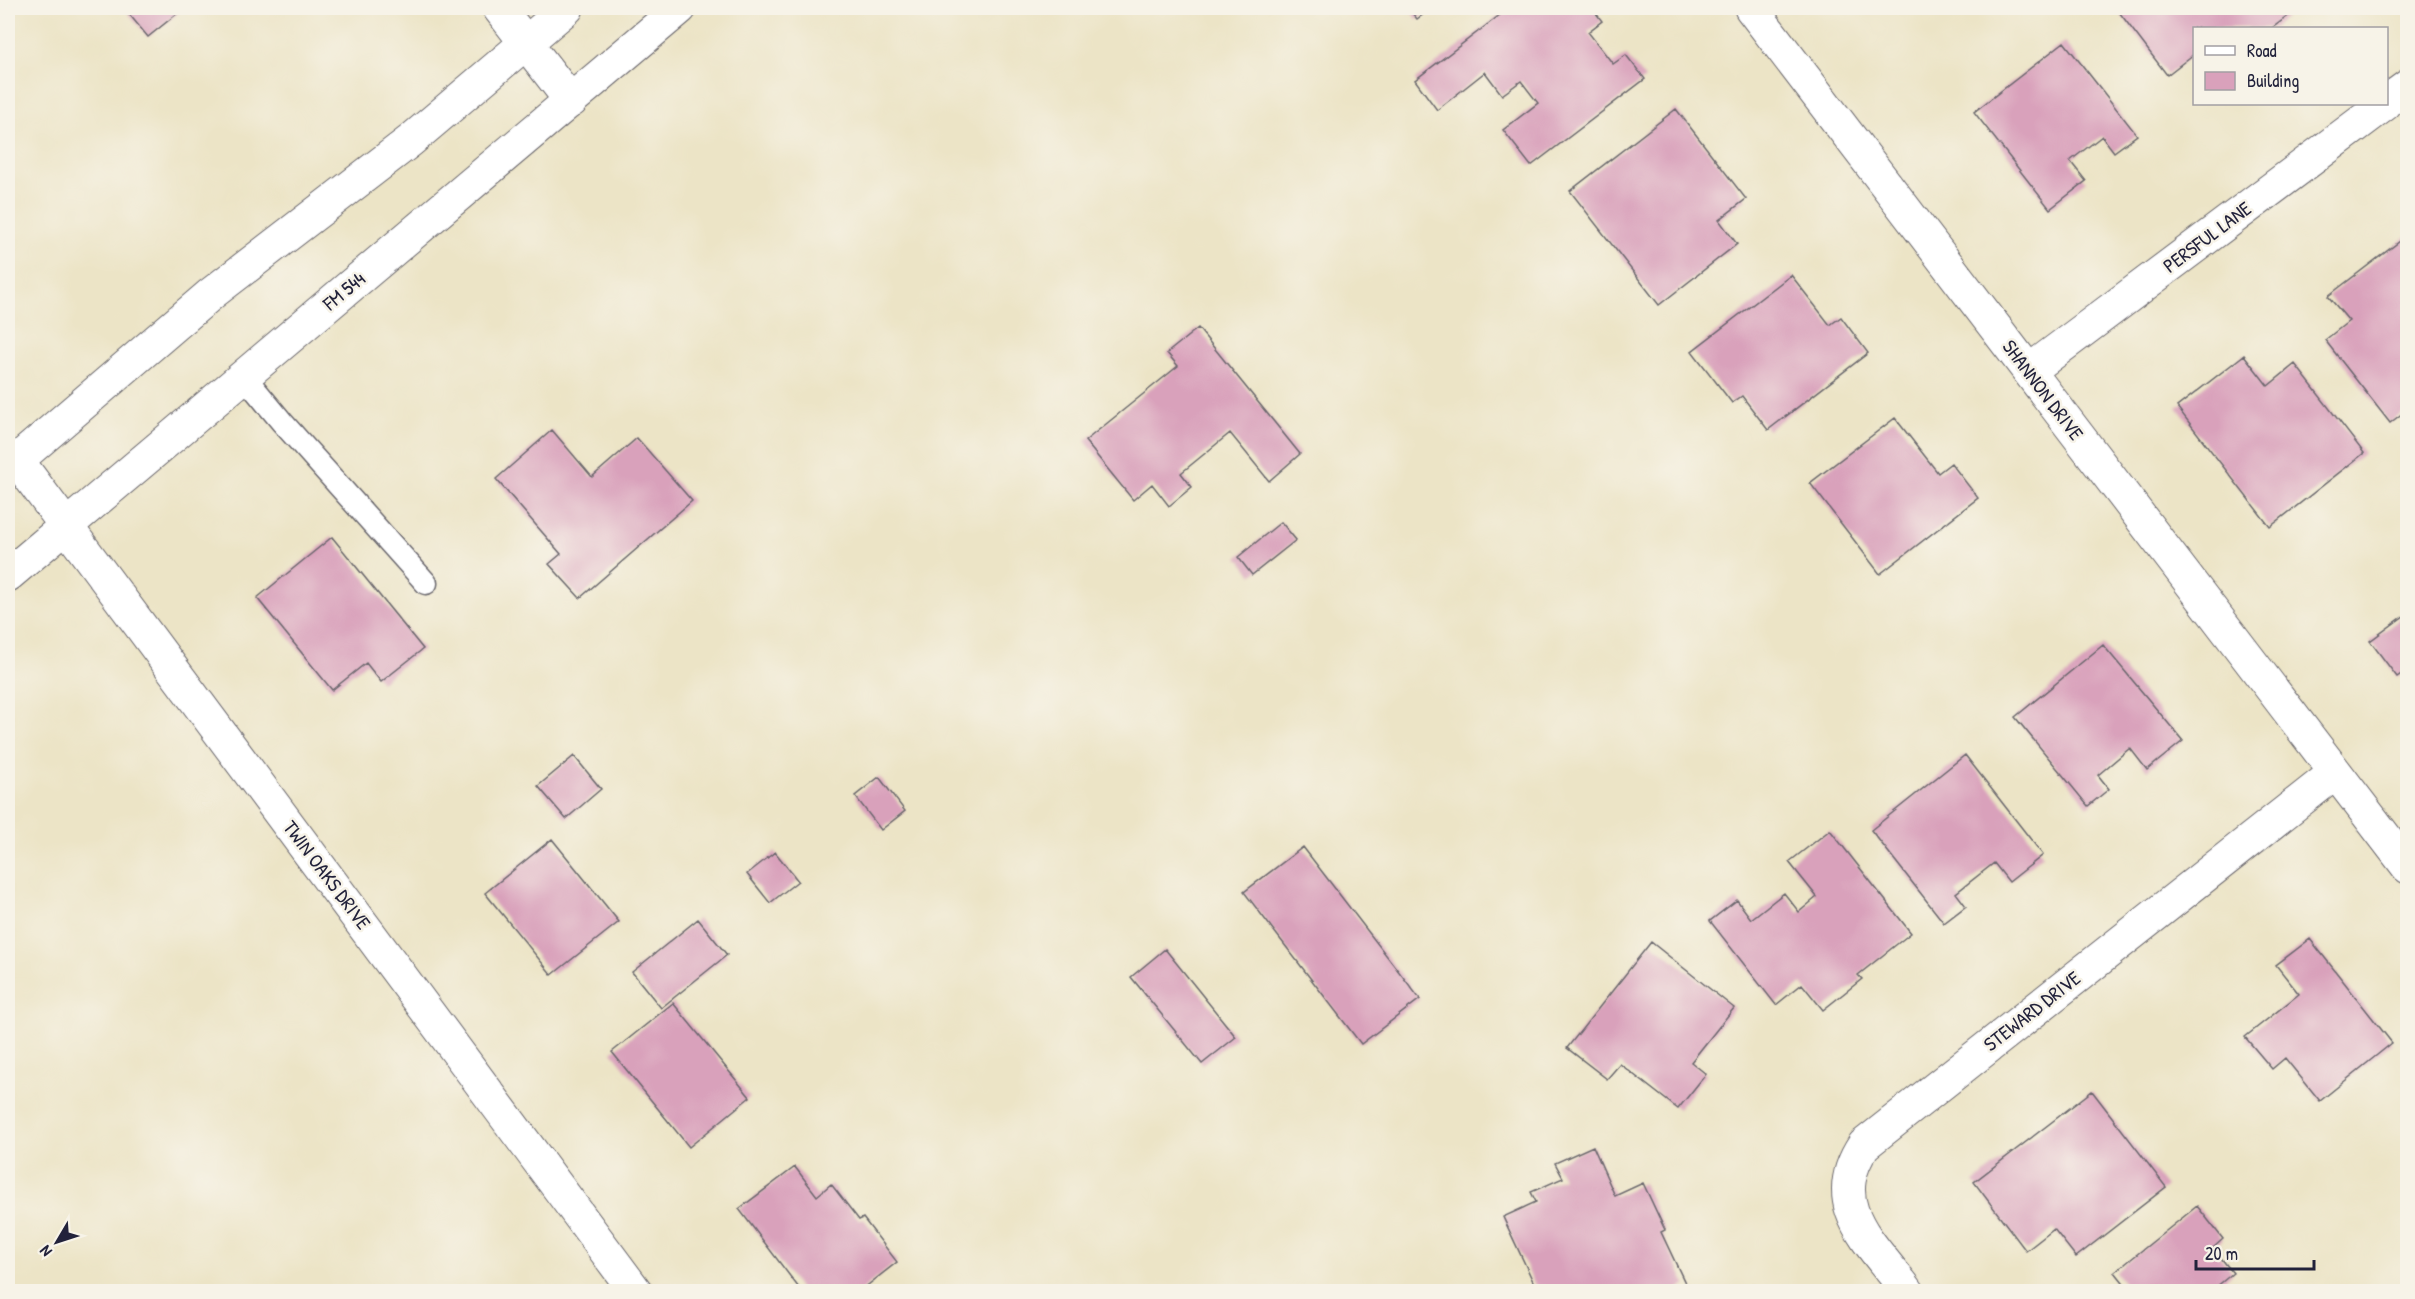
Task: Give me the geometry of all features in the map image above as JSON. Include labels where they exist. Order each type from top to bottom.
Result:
[{"type":"street","points":[[499,8],[571,100]]},
{"type":"street","points":[[12,464],[211,294],[410,141],[567,8]]},
{"type":"street","name":"FM 544","points":[[8,575],[681,8]]},
{"type":"street","name":"SHANNON DRIVE","points":[[1751,8],[2408,867]]},
{"type":"street","name":"PERSFUL LANE","points":[[2388,101],[2408,86]]},
{"type":"street","name":"PERSFUL LANE","points":[[2029,371],[2383,105]]},
{"type":"street","name":"TWIN OAKS DRIVE","points":[[12,464],[67,525],[636,1292]]},
{"type":"street","name":"STEWARD DRIVE","points":[[1908,1292],[1854,1219],[1847,1200],[1847,1181],[1853,1161],[1864,1144],[2335,773]]},
{"type":"lane","points":[[243,375],[426,583]]},
{"type":"building","points":[[124,8],[184,8],[148,37]]},
{"type":"building","points":[[1408,8],[1432,8],[1417,19]]},
{"type":"building","points":[[1509,8],[1592,8],[1602,21],[1588,32],[1613,64],[1626,55],[1645,79],[1531,166],[1503,130],[1538,103],[1521,81],[1502,95],[1485,72],[1437,110],[1415,80]]},
{"type":"building","points":[[2116,8],[2299,8],[2273,27],[2193,27],[2193,55],[2167,75]]},
{"type":"building","points":[[2064,42],[2137,135],[2114,152],[2102,136],[2070,161],[2086,181],[2050,209],[1974,112]]},
{"type":"building","points":[[1676,109],[1746,199],[1719,220],[1737,244],[1659,305],[1570,191]]},
{"type":"building","points":[[2408,235],[2408,409],[2390,423],[2325,340],[2349,321],[2328,296]]},
{"type":"building","points":[[1791,275],[1830,325],[1841,317],[1868,353],[1768,430],[1742,396],[1732,403],[1692,351]]},
{"type":"building","points":[[1198,328],[1300,454],[1269,481],[1230,433],[1181,473],[1192,487],[1169,506],[1152,484],[1133,500],[1085,441],[1178,366],[1167,353]]},
{"type":"building","points":[[2244,355],[2268,386],[2295,364],[2364,453],[2270,527],[2177,407]]},
{"type":"building","points":[[1895,418],[1938,473],[1951,463],[1978,498],[1880,574],[1810,483]]},
{"type":"building","points":[[552,430],[592,477],[637,438],[692,501],[580,598],[549,564],[561,554],[496,479]]},
{"type":"building","points":[[1281,522],[1296,540],[1252,575],[1238,557]]},
{"type":"building","points":[[332,537],[423,649],[381,682],[366,663],[332,690],[257,598]]},
{"type":"building","points":[[2408,613],[2408,669],[2397,677],[2370,641]]},
{"type":"building","points":[[2103,645],[2183,741],[2147,770],[2130,748],[2098,775],[2109,789],[2088,806],[2015,717]]},
{"type":"building","points":[[1965,755],[2043,855],[2009,882],[1994,863],[1956,893],[1966,906],[1944,923],[1871,830]]},
{"type":"building","points":[[574,756],[601,789],[566,819],[538,786]]},
{"type":"building","points":[[879,777],[905,811],[881,830],[855,796]]},
{"type":"building","points":[[1830,830],[1911,933],[1858,975],[1862,979],[1823,1010],[1802,984],[1776,1005],[1710,921],[1737,900],[1751,919],[1784,893],[1799,912],[1817,897],[1789,862]]},
{"type":"building","points":[[552,839],[619,922],[552,975],[485,893]]},
{"type":"building","points":[[1303,847],[1420,999],[1361,1044],[1244,892]]},
{"type":"building","points":[[775,852],[798,881],[770,903],[747,874]]},
{"type":"building","points":[[698,919],[727,955],[661,1008],[632,972]]},
{"type":"building","points":[[2310,939],[2392,1043],[2320,1101],[2285,1058],[2272,1069],[2245,1037],[2299,994],[2276,965]]},
{"type":"building","points":[[1651,942],[1734,1008],[1691,1062],[1706,1074],[1678,1109],[1620,1064],[1607,1079],[1567,1048]]},
{"type":"building","points":[[1165,949],[1236,1037],[1202,1064],[1131,977]]},
{"type":"building","points":[[673,1003],[750,1097],[689,1147],[612,1052]]},
{"type":"building","points":[[2092,1091],[2166,1187],[2076,1257],[2054,1229],[2026,1251],[1974,1182]]},
{"type":"building","points":[[1593,1146],[1615,1196],[1643,1183],[1665,1230],[1661,1232],[1686,1285],[1673,1292],[1538,1292],[1503,1217],[1536,1202],[1531,1192],[1563,1178],[1555,1163]]},
{"type":"building","points":[[795,1167],[817,1196],[831,1184],[859,1220],[863,1218],[897,1262],[859,1292],[802,1292],[739,1209]]},
{"type":"building","points":[[2197,1206],[2223,1239],[2213,1248],[2233,1273],[2210,1292],[2131,1292],[2115,1272]]}]
